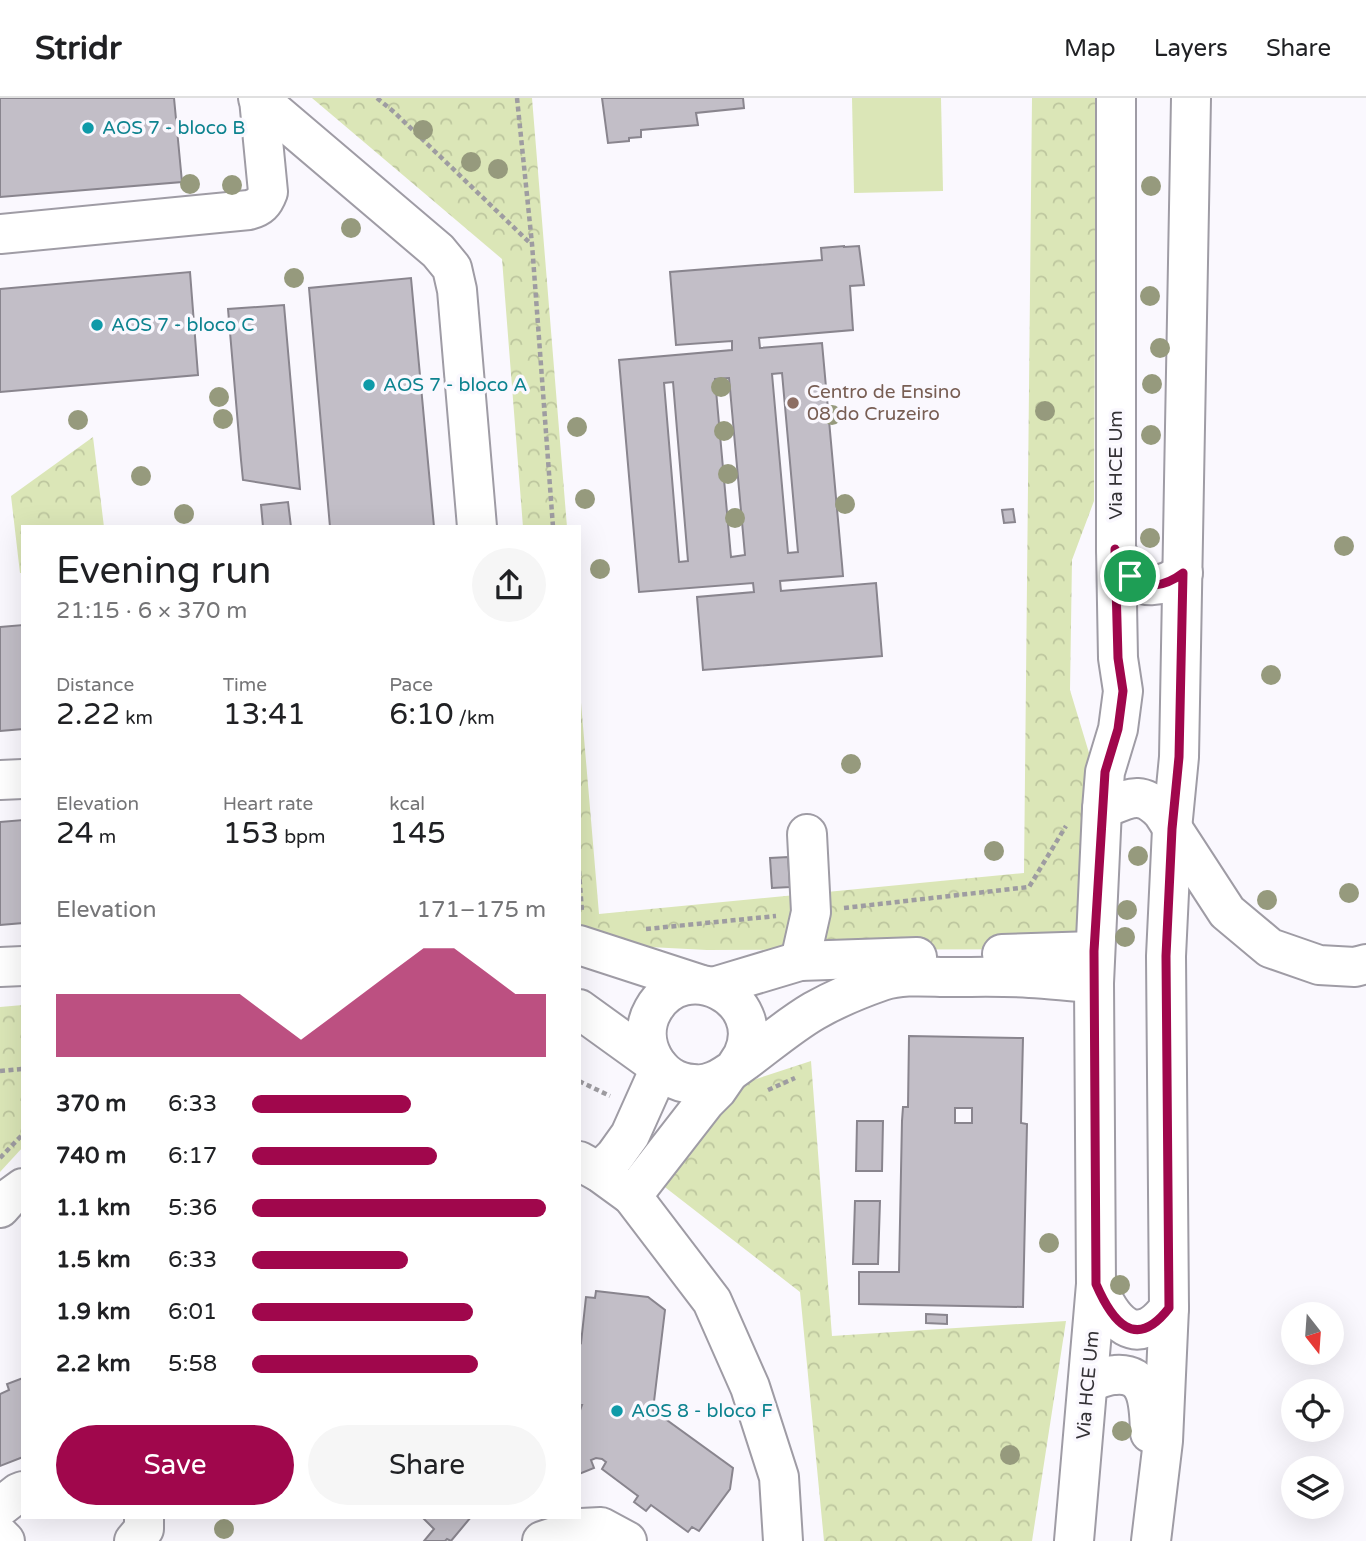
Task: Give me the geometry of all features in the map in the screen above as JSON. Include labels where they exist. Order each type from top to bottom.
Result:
[{"type":"main road","name":"Via HCE Um","points":[[1074,1541],[1096,1284],[1094,967],[1086,814],[1105,772],[1118,729],[1123,691],[1118,658],[1115,549],[1116,98]]},
{"type":"main road","points":[[1153,1533],[1163,1441],[1169,1308],[1166,956],[1172,829],[1179,757],[1191,98]]},
{"type":"main road","points":[[0,234],[258,207],[264,202],[268,192],[259,99]]},
{"type":"main road","points":[[259,99],[438,251],[452,268],[457,290],[477,525]]},
{"type":"main road","points":[[1115,549],[1125,571],[1136,582],[1151,586],[1161,585],[1183,573]]},
{"type":"main road","points":[[0,780],[21,779]]},
{"type":"main road","points":[[1086,814],[1127,800],[1145,798],[1162,813],[1227,912],[1270,948],[1318,965],[1355,967],[1366,964]]},
{"type":"main road","points":[[800,961],[811,912],[807,834]]},
{"type":"main road","points":[[581,946],[727,994],[739,1006],[746,1021],[747,1038],[743,1054],[632,1196]]},
{"type":"main road","points":[[659,1067],[650,1054],[647,1026],[660,1000],[671,991],[685,986],[706,985],[800,961],[1094,967]]},
{"type":"main road","points":[[0,967],[21,965]]},
{"type":"main road","points":[[581,1010],[674,1080],[693,1084],[712,1083],[814,1011],[885,980],[918,976],[1028,978],[1094,967]]},
{"type":"main road","points":[[589,1166],[615,1156],[630,1135],[659,1067]]},
{"type":"main road","points":[[589,1166],[632,1196],[712,1301],[750,1387],[779,1476],[783,1541]]},
{"type":"main road","points":[[0,1208],[21,1189]]},
{"type":"main road","points":[[1096,1284],[1116,1320],[1132,1329],[1154,1325],[1169,1308]]},
{"type":"main road","points":[[1088,1383],[1114,1375],[1131,1376],[1143,1386],[1149,1405],[1153,1533]]},
{"type":"main road","points":[[0,1507],[21,1492]]},
{"type":"main road","points":[[134,1541],[144,1529],[144,1519]]},
{"type":"main road","points":[[542,1541],[581,1528],[601,1527],[627,1541]]},
{"type":"main road","points":[[0,1536],[5,1541]]},
{"type":"path","points":[[377,98],[531,244]]},
{"type":"path","points":[[517,98],[553,525]]},
{"type":"path","points":[[639,929],[1029,887],[1086,814]]},
{"type":"path","points":[[0,1070],[21,1069]]},
{"type":"path","points":[[0,1158],[21,1136]]},
{"type":"green space","points":[[312,98],[532,98],[567,525],[523,525],[502,259]]},
{"type":"green space","points":[[852,98],[941,98],[943,191],[854,193]]},
{"type":"green space","points":[[1032,98],[1096,98],[1094,501],[1072,560],[1070,690],[1096,776],[1075,949],[707,950],[611,945],[581,933],[581,702],[599,914],[1024,873]]},
{"type":"green space","points":[[93,437],[104,525],[21,525],[20,573],[11,496]]},
{"type":"green space","points":[[21,1005],[21,1149],[0,1172],[0,1007]]},
{"type":"green space","points":[[811,1061],[832,1336],[1066,1321],[1032,1541],[824,1541],[800,1292],[648,1174],[741,1084]]},
{"type":"building","name":"AOS 7 - bloco B","points":[[0,98],[174,98],[182,182],[0,197]]},
{"type":"building","points":[[602,98],[743,98],[744,108],[696,113],[698,125],[641,130],[641,137],[608,143]]},
{"type":"building","points":[[859,246],[864,285],[850,286],[853,330],[759,338],[760,348],[822,343],[843,576],[780,581],[781,591],[876,583],[882,656],[703,670],[697,597],[754,592],[753,583],[639,592],[619,360],[732,350],[732,341],[676,345],[670,272],[822,260],[821,248]],"holes":[[[782,373],[798,552],[788,553],[772,374]],[[729,378],[745,555],[731,557],[715,379]],[[673,382],[688,561],[679,562],[664,383]]]},
{"type":"building","name":"AOS 7 - bloco C","points":[[190,272],[198,375],[0,392],[0,289]]},
{"type":"building","name":"AOS 7 - bloco A","points":[[411,278],[434,525],[330,525],[309,288]]},
{"type":"building","points":[[284,305],[300,489],[243,480],[241,460],[228,309]]},
{"type":"building","points":[[288,502],[291,525],[263,525],[261,505]]},
{"type":"building","points":[[1013,509],[1015,522],[1004,523],[1002,510]]},
{"type":"building","points":[[21,625],[21,729],[0,731],[0,627]]},
{"type":"building","points":[[21,820],[21,923],[0,925],[0,822]]},
{"type":"building","points":[[788,857],[790,887],[772,888],[770,858]]},
{"type":"building","points":[[909,1036],[1023,1038],[1021,1123],[1027,1124],[1023,1307],[859,1304],[859,1272],[899,1272],[902,1121],[903,1107],[908,1107]],"holes":[[[955,1108],[972,1108],[972,1123],[955,1123]]]},
{"type":"building","points":[[857,1121],[883,1121],[882,1171],[856,1171]]},
{"type":"building","points":[[855,1201],[880,1201],[878,1264],[853,1264]]},
{"type":"building","name":"AOS 8 - bloco F","points":[[596,1291],[648,1297],[665,1310],[653,1410],[733,1468],[730,1489],[699,1531],[692,1527],[688,1532],[651,1505],[646,1511],[634,1502],[638,1496],[602,1469],[606,1462],[602,1459],[591,1460],[594,1468],[581,1473],[581,1343],[586,1297],[595,1298]]},
{"type":"building","points":[[926,1314],[947,1315],[947,1324],[926,1323]]},
{"type":"building","points":[[21,1379],[21,1458],[0,1466],[0,1394],[9,1390],[7,1384]]},
{"type":"building","points":[[424,1519],[469,1519],[451,1541],[424,1541],[434,1529]]},
{"type":"place","name":"AOS 7 - bloco B","points":[[88,128]]},
{"type":"place","name":"AOS 7 - bloco C","points":[[97,325]]},
{"type":"place","name":"AOS 7 - bloco A","points":[[369,385]]},
{"type":"place","name":"Centro de Ensino 08 do Cruzeiro","points":[[793,403]]},
{"type":"place","name":"AOS 8 - bloco F","points":[[617,1411]]},
{"type":"route","points":[[1115,549],[1130,576],[1136,582],[1151,586],[1168,583],[1183,573],[1179,757],[1172,829],[1166,956],[1169,1308],[1154,1325],[1138,1329],[1132,1329],[1116,1320],[1096,1284],[1094,951],[1105,772],[1118,729],[1123,691],[1118,658],[1115,549]]}]
